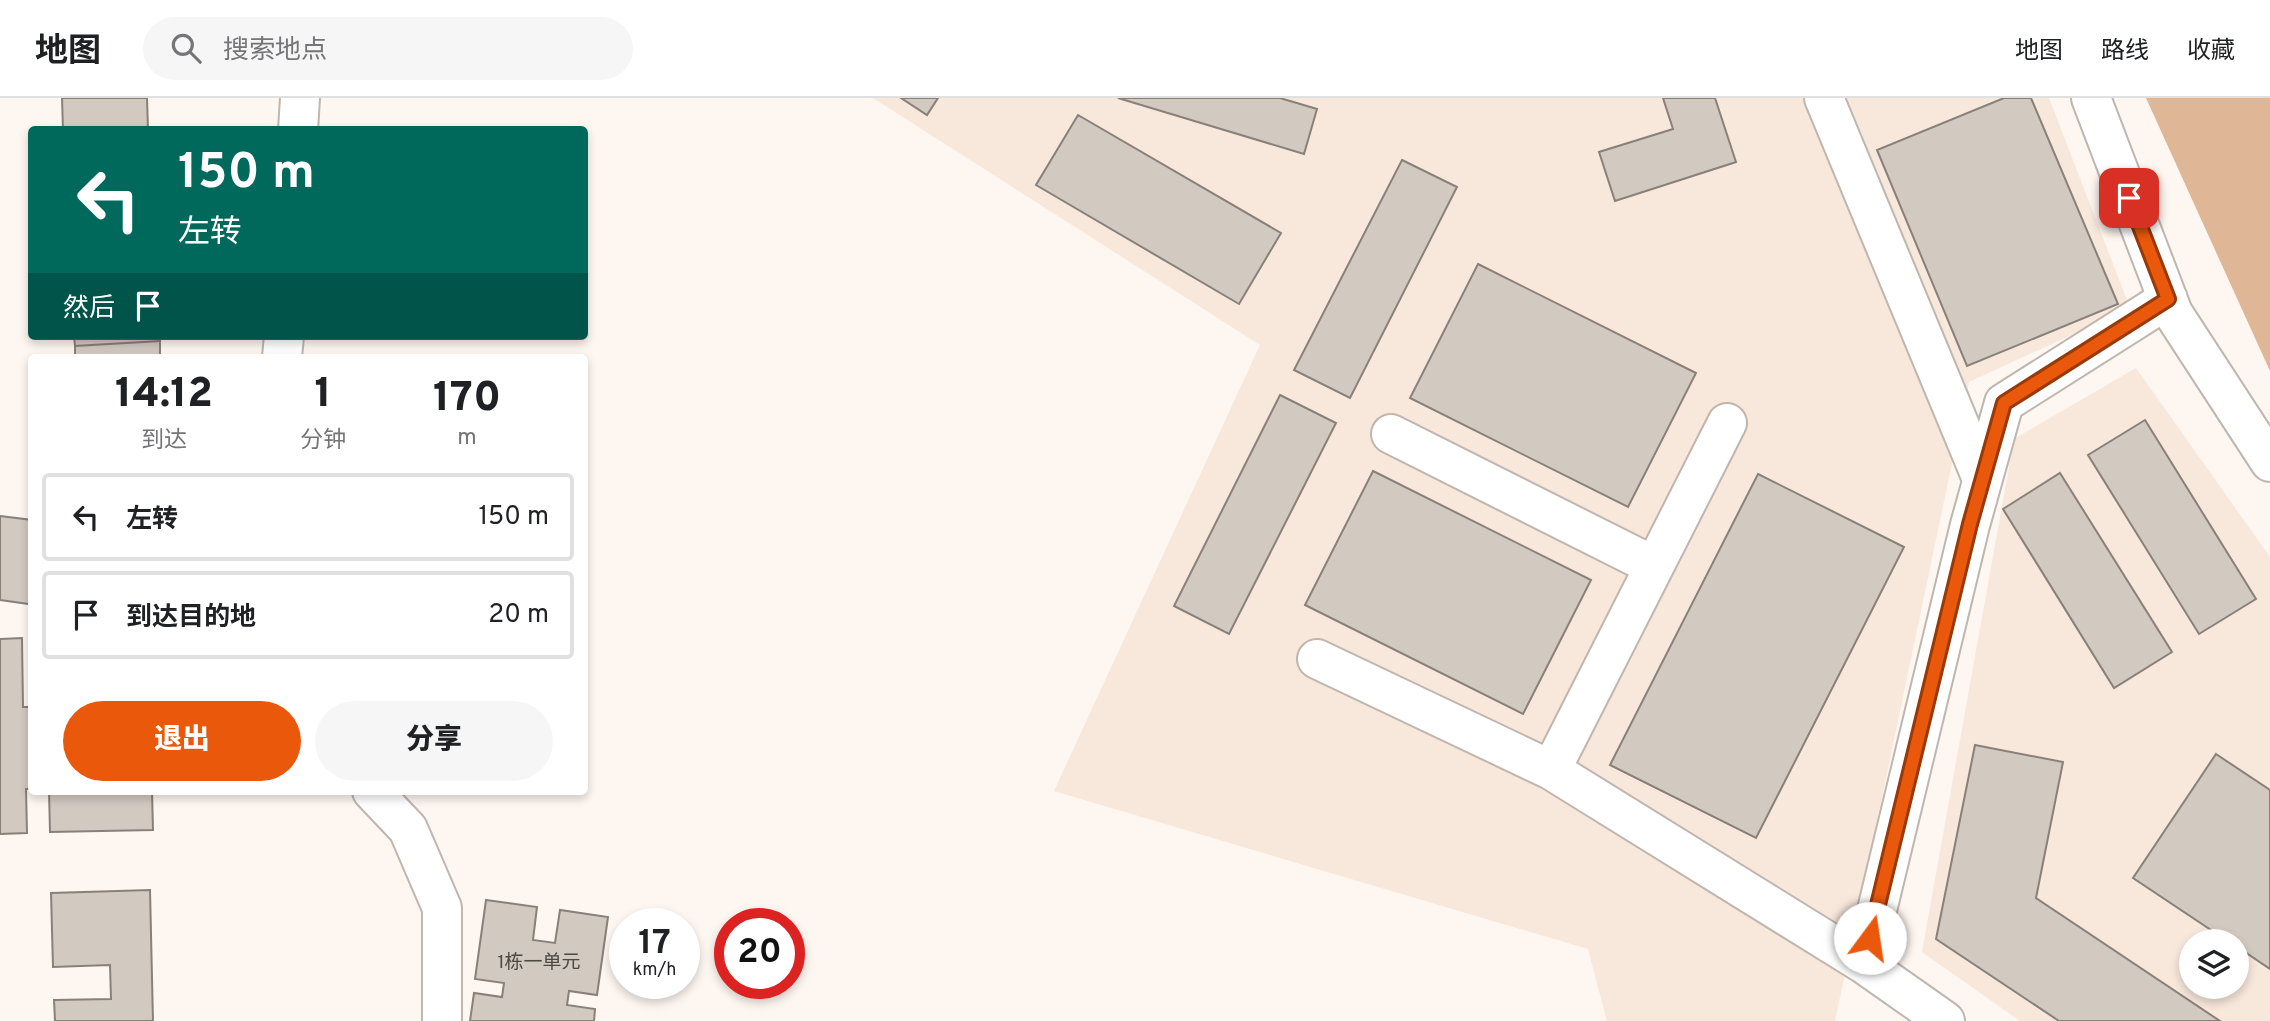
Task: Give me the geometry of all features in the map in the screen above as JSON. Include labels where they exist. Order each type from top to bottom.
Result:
[{"type":"street","points":[[298,126],[300,98]]},
{"type":"street","points":[[1824,98],[1982,480]]},
{"type":"street","points":[[2091,98],[2173,313],[2270,462]]},
{"type":"street","points":[[1864,964],[1982,480],[2004,403],[2168,299]]},
{"type":"street","points":[[1551,770],[1727,423]]},
{"type":"street","points":[[1391,434],[1654,566]]},
{"type":"street","points":[[1317,659],[1551,770],[1864,964],[1945,1021]]},
{"type":"street","points":[[376,795],[408,829],[442,908],[442,1021]]},
{"type":"shaded area","points":[[873,98],[2049,98],[2130,308],[1969,382],[1835,1021],[1607,1021],[1588,949],[1054,791],[1260,345]]},
{"type":"shaded area","points":[[2146,98],[2270,98],[2270,371]]},
{"type":"shaded area","points":[[2136,368],[2270,557],[2270,1021],[2020,1021],[1922,952],[2014,439]]},
{"type":"building","points":[[62,98],[147,98],[148,126],[63,126]]},
{"type":"building","points":[[901,98],[938,98],[927,115]]},
{"type":"building","points":[[1118,98],[1280,98],[1317,109],[1304,154]]},
{"type":"building","points":[[1663,98],[1715,98],[1736,162],[1615,201],[1599,152],[1673,129]]},
{"type":"building","points":[[2004,98],[2031,98],[2118,304],[1967,366],[1877,150]]},
{"type":"building","points":[[1078,115],[1281,233],[1239,304],[1036,185]]},
{"type":"building","points":[[1402,160],[1457,187],[1350,398],[1294,370]]},
{"type":"building","points":[[1478,264],[1696,373],[1628,507],[1410,398]]},
{"type":"building","points":[[74,340],[160,341],[75,346]]},
{"type":"building","points":[[160,341],[160,354],[75,354],[75,346]]},
{"type":"building","points":[[1280,395],[1336,423],[1229,634],[1174,606]]},
{"type":"building","points":[[2145,420],[2256,599],[2199,634],[2088,455]]},
{"type":"building","points":[[1373,471],[1591,580],[1523,714],[1305,605]]},
{"type":"building","points":[[2060,473],[2172,652],[2114,688],[2003,509]]},
{"type":"building","points":[[1758,474],[1904,547],[1756,838],[1610,765]]},
{"type":"building","points":[[0,516],[28,520],[28,604],[0,600]]},
{"type":"building","points":[[22,638],[23,707],[28,707],[27,833],[0,834],[0,639]]},
{"type":"building","points":[[1975,745],[2063,762],[2036,898],[2179,994],[2179,999],[2187,999],[2220,1021],[2059,1021],[1936,939]]},
{"type":"building","points":[[2216,754],[2270,790],[2270,969],[2249,955],[2249,929],[2210,929],[2133,878]]},
{"type":"building","points":[[49,795],[152,795],[153,830],[50,832]]},
{"type":"building","points":[[150,890],[153,1021],[55,1021],[54,1000],[111,999],[110,965],[53,967],[51,893]]},
{"type":"building","points":[[486,900],[537,907],[533,940],[555,943],[560,910],[608,917],[597,995],[569,991],[567,1005],[595,1009],[594,1021],[470,1021],[474,993],[502,997],[504,983],[475,979]]},
{"type":"route","points":[[1870,938],[1970,524],[2004,403],[2168,299],[2129,198]]}]
